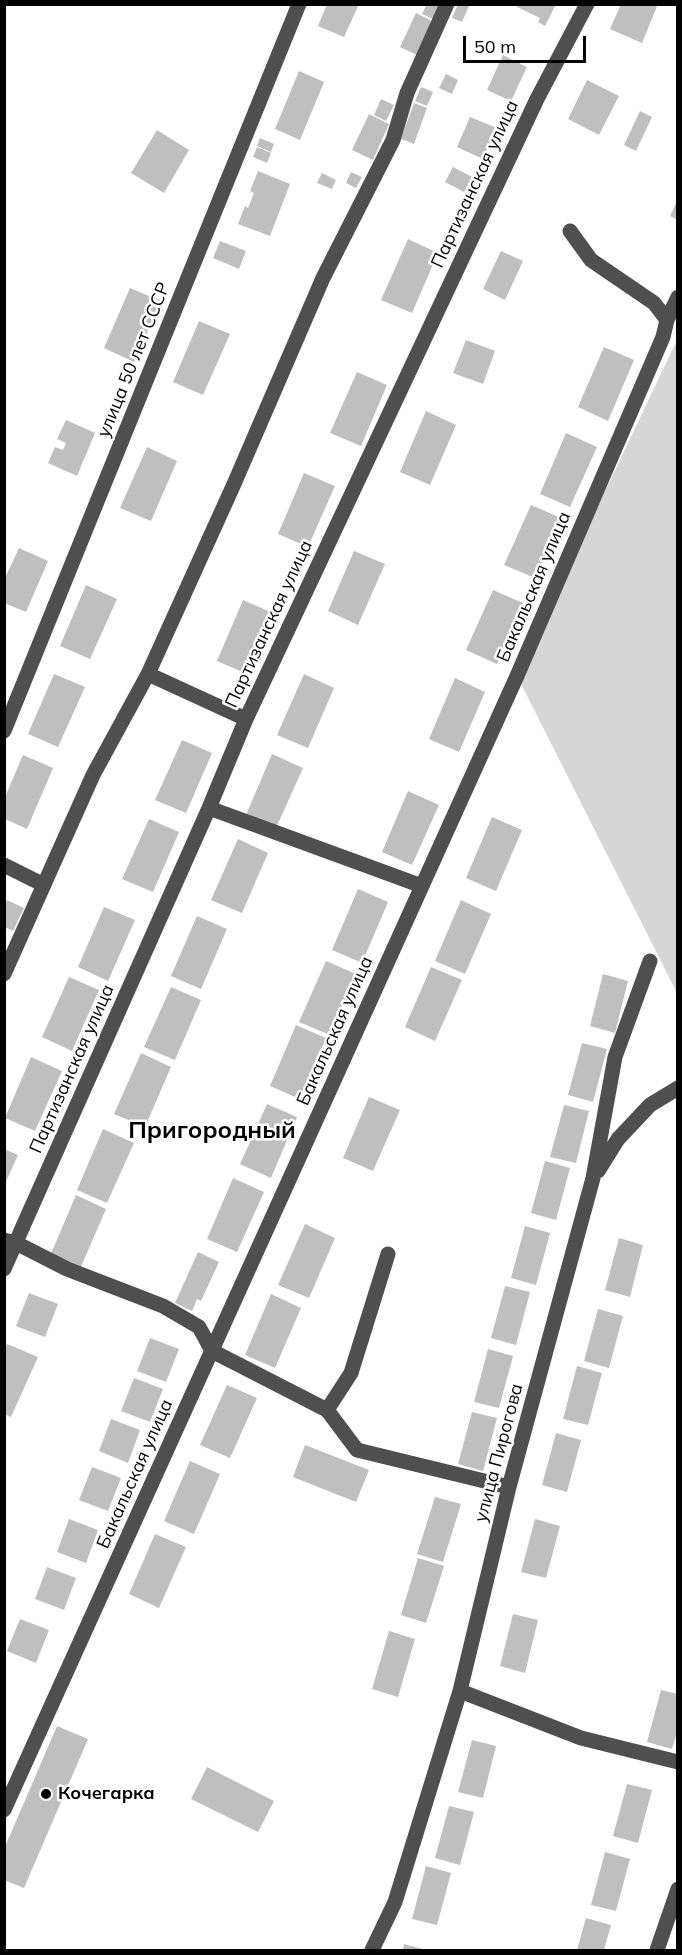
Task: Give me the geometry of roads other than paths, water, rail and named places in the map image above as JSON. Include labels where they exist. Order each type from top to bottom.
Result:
[{"type":"street","name":"улица 50 лет СССР","points":[[4,731],[299,4]]},
{"type":"street","points":[[4,974],[93,775],[148,674],[234,484],[323,278],[393,140],[407,93],[447,4]]},
{"type":"street","name":"Партизанская улица","points":[[4,1269],[10,1241],[209,808],[246,719],[532,110],[587,4]]},
{"type":"street","points":[[570,231],[591,260],[654,303],[667,320]]},
{"type":"street","name":"Бакальская улица","points":[[4,1810],[555,588],[678,297]]},
{"type":"street","points":[[148,674],[246,719]]},
{"type":"street","points":[[209,808],[422,886]]},
{"type":"street","points":[[4,864],[44,885]]},
{"type":"street","name":"улица Пирогова","points":[[372,1950],[395,1902],[460,1691],[509,1487],[593,1178],[615,1057],[650,961]]},
{"type":"street","points":[[593,1178],[618,1139],[650,1105],[678,1088]]},
{"type":"street","points":[[10,1241],[67,1269],[163,1306],[199,1327],[212,1351],[327,1410],[357,1450],[509,1487]]},
{"type":"street","points":[[327,1410],[351,1373],[388,1254]]},
{"type":"street","points":[[460,1691],[581,1738],[678,1762]]},
{"type":"street","points":[[657,1950],[678,1889]]},
{"type":"place","name":"Кочегарка","points":[[46,1794]]},
{"type":"district","name":"Пригородный","points":[[212,1131]]}]
